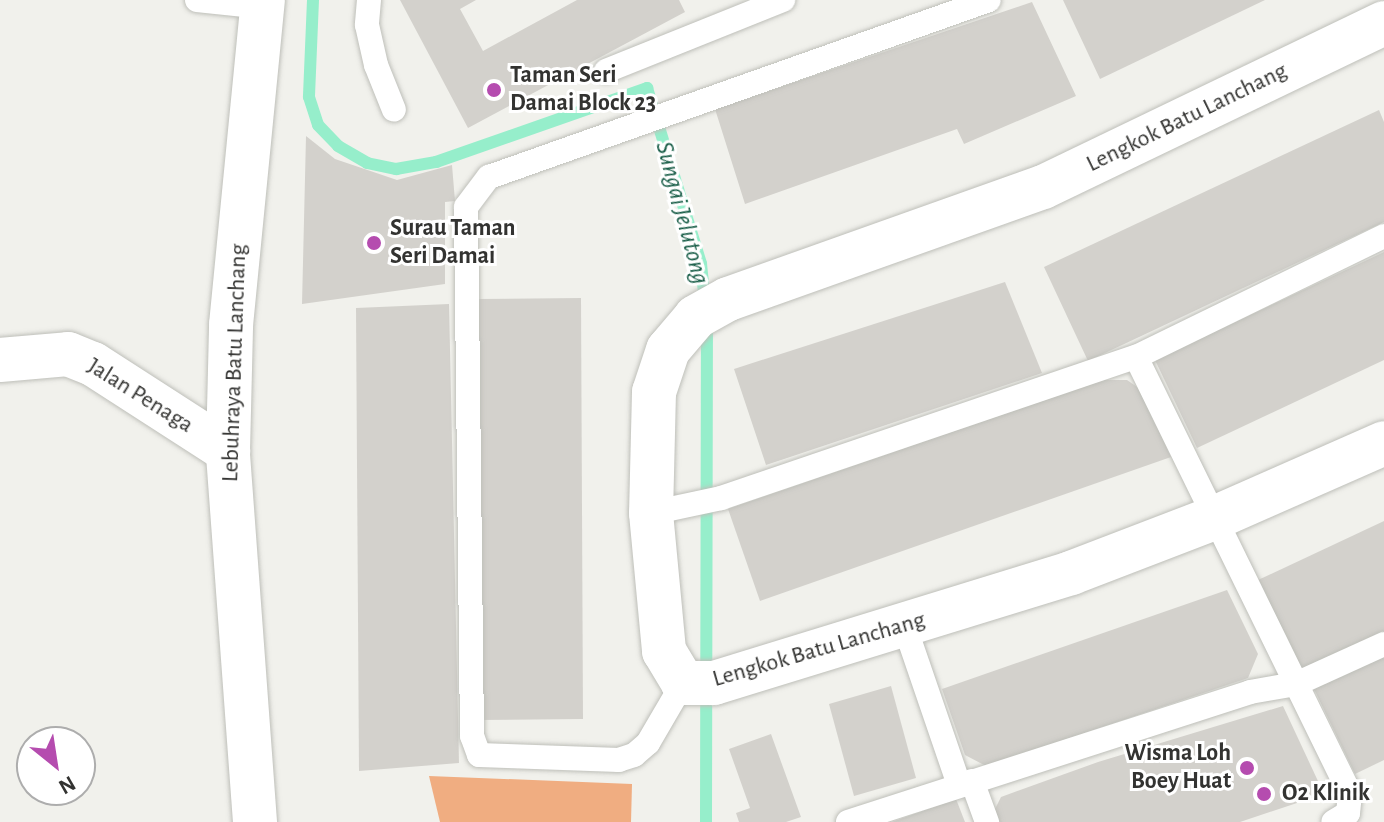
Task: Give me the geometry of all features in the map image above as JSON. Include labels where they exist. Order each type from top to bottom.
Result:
[{"type":"street","name":"Lebuhraya Batu Lanchang","points":[[255,822],[228,451],[231,325],[262,3]]},
{"type":"street","name":"Lengkok Batu Lanchang","points":[[1384,23],[1043,187],[728,299],[696,317],[668,350],[654,392],[667,511],[664,651],[683,683],[736,677],[905,627],[1212,519],[1384,443]]},
{"type":"street","name":"Jalan Penaga","points":[[0,360],[47,352],[81,359],[228,451]]},
{"type":"lane","points":[[197,0],[262,3]]},
{"type":"lane","points":[[369,0],[373,52],[394,110]]},
{"type":"lane","points":[[606,71],[783,0]]},
{"type":"lane","points":[[683,683],[648,743],[619,760],[490,758],[479,755],[472,736],[466,207],[489,177],[641,127],[989,0]]},
{"type":"lane","points":[[667,511],[721,498],[1136,357],[1384,236]]},
{"type":"lane","points":[[1136,357],[1212,519],[1350,794],[1348,813],[1333,822]]},
{"type":"lane","points":[[905,627],[965,783],[987,822]]},
{"type":"lane","points":[[848,822],[1250,692],[1296,684],[1384,644]]},
{"type":"shaded area","points":[[429,776],[632,784],[631,822],[440,822]]},
{"type":"building","name":"Taman Seri Damai Block 23","points":[[400,0],[476,0],[460,9],[483,51],[577,0],[679,0],[685,12],[468,128]]},
{"type":"building","points":[[1063,0],[1265,0],[1100,79]]},
{"type":"building","points":[[1032,2],[1076,96],[964,144],[957,129],[745,204],[715,109]]},
{"type":"building","points":[[1379,110],[1384,122],[1384,222],[1088,361],[1044,267]]},
{"type":"building","name":"Surau Taman Seri Damai","points":[[306,136],[335,159],[397,180],[452,165],[455,201],[445,202],[445,284],[302,304]]},
{"type":"building","points":[[1384,252],[1384,360],[1197,448],[1155,360]]},
{"type":"building","points":[[1005,282],[1042,373],[766,465],[734,369]]},
{"type":"building","points":[[581,298],[583,719],[480,720],[478,299]]},
{"type":"building","points":[[449,304],[459,763],[359,771],[356,308]]},
{"type":"building","points":[[1103,380],[1127,380],[1140,389],[1171,457],[760,601],[728,509]]},
{"type":"building","points":[[1384,521],[1384,634],[1303,673],[1258,580]]},
{"type":"building","points":[[1227,590],[1258,654],[1248,678],[986,766],[965,755],[942,689]]},
{"type":"building","points":[[1384,657],[1384,760],[1355,774],[1314,689]]},
{"type":"building","points":[[891,686],[916,778],[854,796],[829,704]]},
{"type":"building","points":[[1283,706],[1324,794],[1240,822],[998,822],[994,811],[1001,797],[1098,762]]},
{"type":"building","points":[[771,734],[801,817],[786,822],[739,822],[736,813],[750,808],[729,749]]},
{"type":"building","points":[[956,799],[965,822],[892,822]]},
{"type":"waterway","name":"Sungai Jelutong","points":[[313,0],[309,97],[318,125],[338,146],[367,163],[396,169],[436,162],[647,88],[701,264],[705,302]]},
{"type":"waterway","name":"Sungai Jelutong","points":[[706,822],[707,320]]},
{"type":"place","name":"Taman Seri Damai Block 23","points":[[494,90]]},
{"type":"place","name":"Surau Taman Seri Damai","points":[[374,243]]},
{"type":"place","name":"Wisma Loh Boey Huat","points":[[1247,768]]},
{"type":"place","name":"O2 Klinik","points":[[1264,794]]}]
